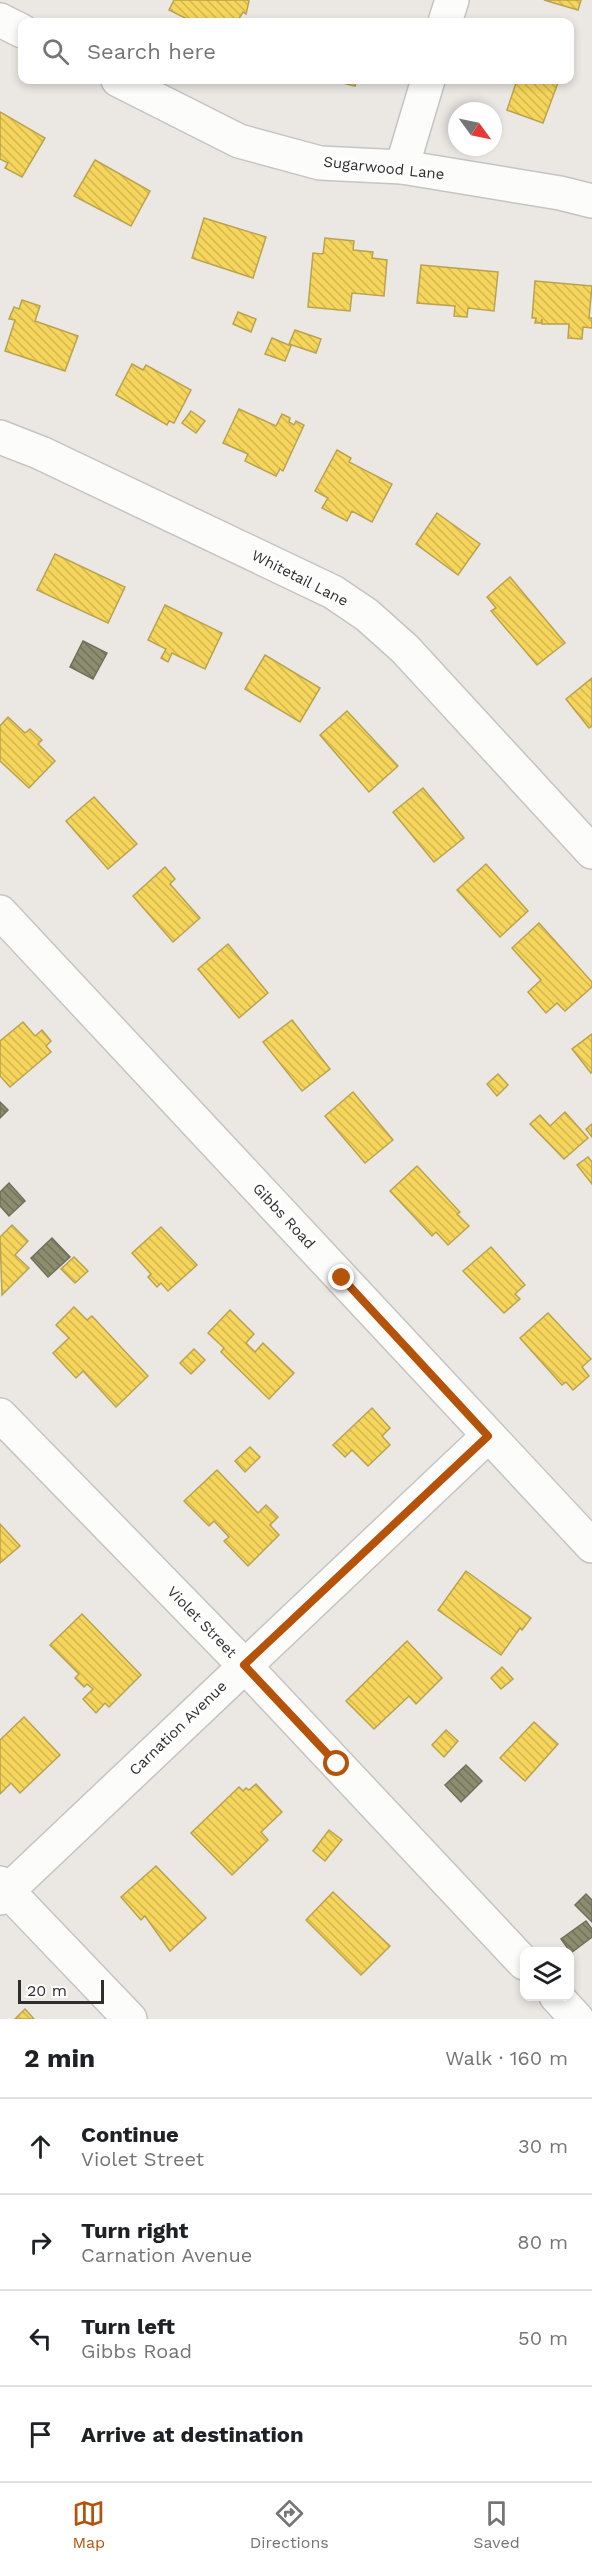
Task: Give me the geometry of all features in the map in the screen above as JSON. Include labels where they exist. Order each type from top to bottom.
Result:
[{"type":"street","points":[[446,18],[452,0]]},
{"type":"street","points":[[0,20],[18,30]]},
{"type":"street","name":"Sugarwood Lane","points":[[126,84],[239,141],[320,163],[402,167],[560,193],[592,201]]},
{"type":"street","points":[[402,167],[427,84]]},
{"type":"street","name":"Whitetail Lane","points":[[0,437],[41,453],[322,587],[367,615],[405,649],[587,837]]},
{"type":"street","name":"Gibbs Road","points":[[0,912],[592,1546]]},
{"type":"street","name":"Violet Street","points":[[0,1416],[244,1665],[520,1958]]},
{"type":"street","name":"Carnation Avenue","points":[[3,1890],[488,1436]]},
{"type":"street","points":[[3,1890],[130,2019]]},
{"type":"street","points":[[561,2001],[578,2019]]},
{"type":"building: Homes","points":[[174,0],[249,1],[246,14],[243,12],[239,18],[185,18],[169,10]]},
{"type":"building: Homes","points":[[544,0],[581,0],[578,10]]},
{"type":"building: Homes","points":[[516,84],[558,84],[543,123],[507,110]]},
{"type":"building: Homes","points":[[0,112],[45,138],[22,177],[5,168],[8,163],[0,159]]},
{"type":"building: Homes","points":[[95,160],[150,191],[131,226],[74,196]]},
{"type":"building: Homes","points":[[204,218],[266,237],[253,278],[192,258]]},
{"type":"building: Homes","points":[[325,238],[354,241],[353,250],[373,252],[372,258],[387,260],[384,296],[352,293],[350,311],[308,307],[313,253],[323,254]]},
{"type":"building: Homes","points":[[421,265],[498,272],[494,311],[468,308],[467,317],[454,316],[455,306],[417,303]]},
{"type":"building: Homes","points":[[535,281],[592,286],[589,318],[592,318],[592,328],[583,327],[582,339],[568,338],[569,324],[542,324],[542,319],[541,323],[535,323],[536,318],[532,318]]},
{"type":"building: Homes","points":[[22,300],[40,306],[35,321],[78,336],[65,371],[5,351],[15,320],[9,319],[14,307],[19,309]]},
{"type":"building: Homes","points":[[238,312],[256,319],[251,332],[233,324]]},
{"type":"building: Homes","points":[[295,330],[321,339],[316,353],[289,344]]},
{"type":"building: Homes","points":[[272,338],[291,346],[285,361],[265,354]]},
{"type":"building: Homes","points":[[132,364],[143,370],[146,365],[191,390],[174,423],[169,421],[167,425],[116,395]]},
{"type":"building: Homes","points":[[239,409],[276,426],[282,414],[290,418],[289,422],[294,425],[296,421],[304,425],[283,471],[280,469],[276,476],[245,461],[248,454],[223,443]]},
{"type":"building: Homes","points":[[191,411],[205,421],[196,433],[182,423]]},
{"type":"building: Homes","points":[[337,450],[351,458],[349,462],[392,484],[372,522],[352,511],[347,521],[322,508],[328,498],[315,491]]},
{"type":"building: Homes","points":[[437,513],[480,544],[458,575],[416,544]]},
{"type":"building: Homes","points":[[55,554],[125,587],[108,623],[37,590]]},
{"type":"building: Homes","points":[[510,577],[565,643],[537,665],[491,611],[496,608],[487,597]]},
{"type":"building: Homes","points":[[165,605],[222,633],[205,669],[172,653],[168,662],[161,658],[166,649],[148,640]]},
{"type":"building: Homes","points":[[265,655],[320,688],[300,722],[245,689]]},
{"type":"building: Homes","points":[[592,678],[592,726],[589,728],[566,699]]},
{"type":"building: Homes","points":[[347,711],[398,766],[369,792],[320,735]]},
{"type":"building: Homes","points":[[8,717],[25,733],[30,729],[42,740],[38,744],[55,761],[29,788],[0,761],[0,726]]},
{"type":"building: Homes","points":[[423,788],[464,838],[434,862],[393,812]]},
{"type":"building: Homes","points":[[94,797],[137,844],[108,869],[66,821]]},
{"type":"building: Homes","points":[[486,864],[528,911],[500,937],[457,890]]},
{"type":"building: Homes","points":[[165,867],[175,879],[170,884],[200,918],[173,942],[133,896]]},
{"type":"building: Homes","points":[[539,923],[592,982],[592,987],[565,1011],[557,1003],[546,1013],[528,992],[541,980],[512,948]]},
{"type":"building: Homes","points":[[228,944],[268,993],[239,1018],[198,969]]},
{"type":"building: Homes","points":[[292,1020],[330,1069],[302,1091],[263,1042]]},
{"type":"building: Homes","points":[[23,1022],[35,1036],[42,1030],[51,1041],[46,1046],[51,1052],[10,1087],[0,1076],[0,1041]]},
{"type":"building: Homes","points":[[592,1034],[592,1072],[591,1073],[572,1049]]},
{"type":"building: Homes","points":[[498,1074],[508,1085],[497,1096],[487,1084]]},
{"type":"building: Homes","points":[[353,1092],[393,1140],[365,1163],[325,1116]]},
{"type":"building: Homes","points":[[565,1112],[588,1138],[564,1159],[530,1124],[540,1115],[550,1126]]},
{"type":"building: Homes","points":[[592,1124],[592,1137],[586,1129]]},
{"type":"building: Homes","points":[[588,1157],[592,1162],[592,1184],[577,1165]]},
{"type":"building: Homes","points":[[417,1166],[460,1212],[457,1214],[469,1226],[448,1245],[436,1232],[432,1236],[390,1191]]},
{"type":"building: Homes","points":[[12,1225],[28,1241],[15,1255],[29,1268],[2,1295],[0,1237]]},
{"type":"building: Homes","points":[[161,1227],[197,1265],[168,1291],[161,1283],[157,1287],[148,1277],[151,1274],[132,1253]]},
{"type":"building: Homes","points":[[491,1247],[525,1285],[515,1294],[520,1299],[504,1313],[463,1271]]},
{"type":"building: Homes","points":[[74,1257],[88,1271],[75,1283],[61,1269]]},
{"type":"building: Homes","points":[[74,1307],[87,1320],[92,1316],[148,1376],[116,1407],[83,1371],[76,1378],[53,1353],[69,1338],[56,1325]]},
{"type":"building: Homes","points":[[230,1310],[254,1334],[246,1343],[255,1352],[263,1343],[294,1373],[269,1399],[221,1352],[224,1348],[208,1333]]},
{"type":"building: Homes","points":[[548,1313],[591,1359],[582,1367],[589,1376],[573,1390],[566,1382],[562,1385],[520,1338]]},
{"type":"building: Homes","points":[[194,1349],[205,1360],[191,1374],[180,1363]]},
{"type":"building: Homes","points":[[372,1408],[390,1428],[382,1436],[390,1445],[368,1466],[352,1450],[345,1457],[333,1445]]},
{"type":"building: Homes","points":[[250,1447],[260,1457],[245,1472],[235,1461]]},
{"type":"building: Homes","points":[[217,1470],[258,1513],[266,1505],[278,1517],[270,1525],[279,1535],[248,1566],[224,1541],[229,1537],[214,1521],[209,1526],[184,1501]]},
{"type":"building: Homes","points":[[0,1524],[20,1546],[0,1563]]},
{"type":"building: Homes","points":[[466,1571],[531,1618],[522,1630],[520,1628],[501,1655],[438,1610]]},
{"type":"building: Homes","points":[[82,1614],[141,1675],[109,1707],[105,1703],[96,1713],[83,1699],[93,1689],[87,1684],[84,1687],[75,1678],[79,1674],[50,1645]]},
{"type":"building: Homes","points":[[407,1641],[442,1678],[416,1704],[409,1696],[374,1729],[346,1701]]},
{"type":"building: Homes","points":[[502,1667],[513,1679],[501,1689],[491,1678]]},
{"type":"building: Homes","points":[[24,1717],[60,1755],[20,1793],[11,1783],[0,1794],[0,1740]]},
{"type":"building: Homes","points":[[534,1722],[558,1744],[525,1781],[500,1758]]},
{"type":"building: Homes","points":[[446,1730],[458,1741],[444,1757],[432,1745]]},
{"type":"building: Homes","points":[[256,1784],[282,1812],[261,1832],[268,1840],[232,1875],[191,1833],[239,1787],[243,1791],[246,1788],[249,1790]]},
{"type":"building: Homes","points":[[329,1830],[342,1840],[325,1861],[313,1851]]},
{"type":"building: Homes","points":[[156,1866],[206,1918],[170,1951],[145,1916],[141,1920],[121,1897]]},
{"type":"building: Homes","points":[[333,1892],[390,1946],[361,1975],[306,1920]]},
{"type":"building: Homes","points":[[25,2009],[34,2019],[15,2019]]},
{"type":"building: Industry","points":[[83,641],[107,653],[93,679],[70,667]]},
{"type":"building: Industry","points":[[0,1102],[8,1110],[0,1118]]},
{"type":"building: Industry","points":[[9,1183],[25,1201],[9,1216],[0,1206],[0,1192]]},
{"type":"building: Industry","points":[[52,1238],[70,1257],[48,1277],[31,1258]]},
{"type":"building: Industry","points":[[466,1765],[482,1781],[461,1802],[445,1785]]},
{"type":"building: Industry","points":[[586,1894],[592,1900],[592,1922],[575,1905]]},
{"type":"building: Industry","points":[[586,1921],[592,1929],[592,1937],[574,1951],[574,1947],[567,1947],[561,1939]]},
{"type":"route","points":[[337,1764],[244,1665],[488,1436],[342,1278]]}]
